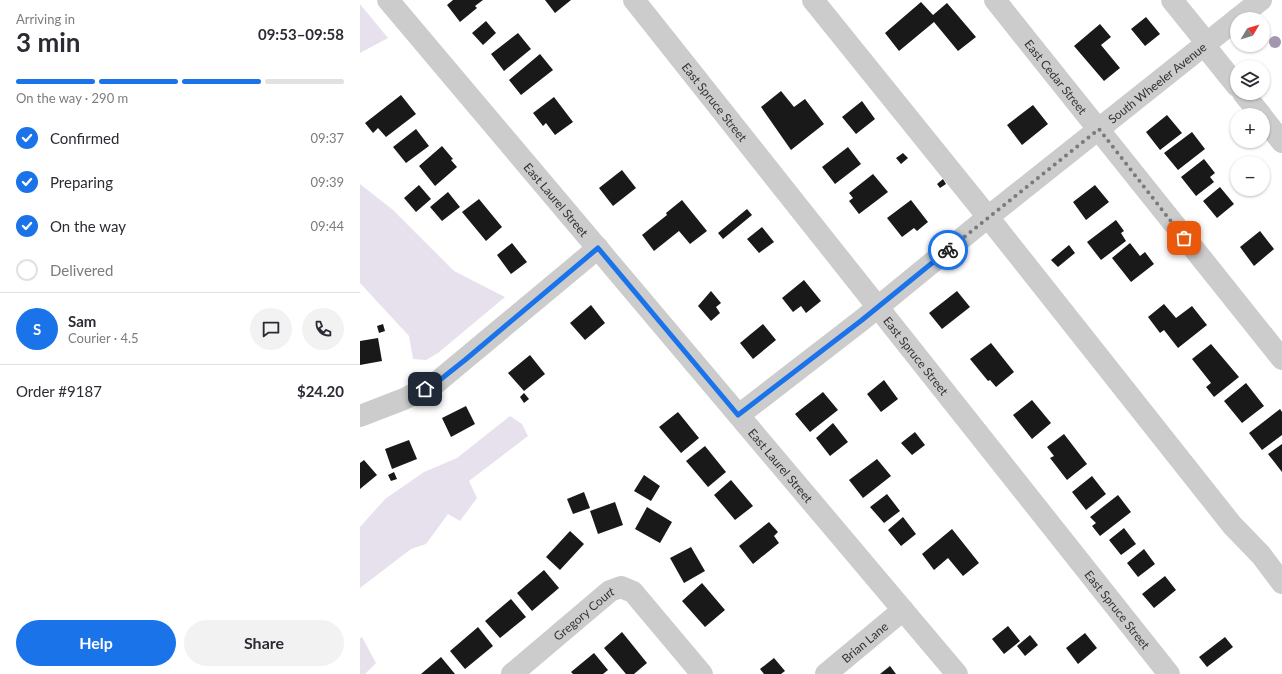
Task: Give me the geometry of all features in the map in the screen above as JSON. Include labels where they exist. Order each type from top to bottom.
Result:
[{"type":"street","name":"East Laurel Street","points":[[388,0],[957,674]]},
{"type":"street","name":"East Spruce Street","points":[[634,0],[1169,674]]},
{"type":"street","points":[[813,0],[988,216],[1232,525],[1261,555],[1282,583]]},
{"type":"street","name":"East Cedar Street","points":[[995,0],[1282,359]]},
{"type":"street","points":[[1172,0],[1201,36],[1204,45],[1230,77]]},
{"type":"street","name":"South Wheeler Avenue","points":[[1246,12],[1261,0]]},
{"type":"street","name":"South Wheeler Avenue","points":[[738,415],[877,308],[988,216],[1230,25]]},
{"type":"street","points":[[1249,100],[1255,108]]},
{"type":"street","points":[[1270,127],[1282,142]]},
{"type":"street","points":[[360,416],[404,399],[436,383],[598,248]]},
{"type":"street","name":"Gregory Court","points":[[512,674],[622,580],[702,674]]},
{"type":"street","name":"Brian Lane","points":[[826,674],[903,610]]},
{"type":"shaded area","points":[[360,4],[388,38],[360,53]]},
{"type":"shaded area","points":[[360,184],[393,210],[454,271],[505,297],[438,353],[426,360],[413,359],[409,336],[360,283]]},
{"type":"shaded area","points":[[510,416],[522,424],[528,436],[469,481],[477,498],[460,521],[448,514],[426,544],[411,549],[360,588],[360,527],[385,499],[424,472],[457,458]]},
{"type":"shaded area","points":[[362,637],[376,663],[365,674],[360,674],[360,638]]},
{"type":"building","points":[[453,0],[483,0],[475,6],[477,8],[460,22],[447,5]]},
{"type":"building","points":[[545,0],[571,0],[555,13]]},
{"type":"building","points":[[921,2],[933,15],[947,3],[976,37],[958,51],[934,22],[899,51],[885,33]]},
{"type":"building","points":[[1146,17],[1160,34],[1145,46],[1131,29]]},
{"type":"building","points":[[486,21],[496,33],[483,45],[472,33]]},
{"type":"building","points":[[1100,24],[1111,37],[1101,45],[1120,68],[1104,81],[1074,46]]},
{"type":"building","points":[[518,33],[531,49],[504,71],[491,54]]},
{"type":"building","points":[[540,54],[553,70],[521,95],[509,80]]},
{"type":"building","points":[[781,91],[794,107],[805,99],[824,124],[791,150],[761,107]]},
{"type":"building","points":[[401,95],[416,114],[386,137],[378,128],[373,133],[365,123]]},
{"type":"building","points":[[554,97],[573,122],[555,135],[546,123],[543,126],[533,113]]},
{"type":"building","points":[[862,101],[875,119],[856,134],[842,117]]},
{"type":"building","points":[[1033,105],[1048,124],[1022,145],[1007,125]]},
{"type":"building","points":[[1167,115],[1182,133],[1160,150],[1146,132]]},
{"type":"building","points":[[416,129],[429,146],[406,163],[393,147]]},
{"type":"building","points":[[1192,132],[1205,149],[1178,170],[1164,153]]},
{"type":"building","points":[[442,146],[453,159],[451,160],[457,167],[435,186],[419,166]]},
{"type":"building","points":[[848,147],[861,164],[835,184],[822,167]]},
{"type":"building","points":[[903,153],[908,158],[901,164],[896,158]]},
{"type":"building","points":[[1204,159],[1215,173],[1210,177],[1214,182],[1196,196],[1181,177]]},
{"type":"building","points":[[622,170],[636,188],[613,206],[599,188]]},
{"type":"building","points":[[873,174],[888,192],[859,214],[849,201],[853,198],[849,193]]},
{"type":"building","points":[[943,179],[946,184],[940,188],[937,184]]},
{"type":"building","points":[[419,185],[431,199],[416,212],[404,198]]},
{"type":"building","points":[[1095,185],[1109,202],[1086,220],[1073,202]]},
{"type":"building","points":[[1220,187],[1234,204],[1217,218],[1203,201]]},
{"type":"building","points":[[448,192],[460,207],[442,221],[430,207]]},
{"type":"building","points":[[479,199],[502,227],[486,241],[462,212]]},
{"type":"building","points":[[682,200],[707,231],[690,244],[679,231],[654,251],[642,235],[667,215],[666,213]]},
{"type":"building","points":[[911,200],[928,222],[917,231],[914,228],[902,237],[887,218]]},
{"type":"building","points":[[747,209],[752,215],[723,239],[718,233]]},
{"type":"building","points":[[1116,220],[1124,231],[1121,233],[1126,241],[1101,260],[1087,242]]},
{"type":"building","points":[[762,227],[774,242],[759,253],[747,239]]},
{"type":"building","points":[[1260,231],[1274,249],[1254,266],[1240,247]]},
{"type":"building","points":[[512,243],[527,262],[511,274],[497,255]]},
{"type":"building","points":[[1130,243],[1140,256],[1145,252],[1154,264],[1131,282],[1112,258]]},
{"type":"building","points":[[1069,245],[1075,253],[1058,267],[1051,260]]},
{"type":"building","points":[[804,280],[821,301],[806,313],[801,306],[793,312],[782,298]]},
{"type":"building","points":[[711,291],[721,303],[716,307],[720,313],[711,321],[698,306]]},
{"type":"building","points":[[957,291],[970,307],[942,329],[929,313]]},
{"type":"building","points":[[1164,304],[1176,318],[1192,306],[1207,325],[1178,348],[1164,330],[1160,333],[1148,317]]},
{"type":"building","points":[[591,305],[605,323],[585,340],[570,323]]},
{"type":"building","points":[[383,324],[385,331],[379,333],[377,326]]},
{"type":"building","points":[[763,324],[776,340],[753,359],[740,343]]},
{"type":"building","points":[[378,338],[382,361],[360,365],[360,341]]},
{"type":"building","points":[[991,343],[1014,372],[996,387],[990,380],[988,381],[970,359]]},
{"type":"building","points":[[1211,344],[1239,377],[1214,397],[1206,387],[1211,383],[1192,359]]},
{"type":"building","points":[[530,355],[545,374],[524,391],[508,373]]},
{"type":"building","points":[[884,380],[898,399],[881,412],[867,394]]},
{"type":"building","points":[[1246,383],[1264,406],[1242,423],[1224,401]]},
{"type":"building","points":[[823,392],[838,410],[810,432],[795,414]]},
{"type":"building","points":[[524,393],[529,399],[524,403],[520,397]]},
{"type":"building","points":[[1032,400],[1051,423],[1032,439],[1013,415]]},
{"type":"building","points":[[466,406],[475,424],[451,437],[442,418]]},
{"type":"building","points":[[1280,409],[1282,412],[1282,435],[1262,450],[1249,433]]},
{"type":"building","points":[[678,412],[699,438],[681,453],[659,427]]},
{"type":"building","points":[[833,423],[848,442],[830,456],[816,438]]},
{"type":"building","points":[[915,432],[925,445],[912,455],[901,443]]},
{"type":"building","points":[[1064,434],[1087,464],[1067,480],[1050,458],[1054,456],[1047,447]]},
{"type":"building","points":[[409,440],[417,459],[392,469],[385,449]]},
{"type":"building","points":[[1282,444],[1282,472],[1268,454]]},
{"type":"building","points":[[705,446],[726,472],[708,487],[686,461]]},
{"type":"building","points":[[877,459],[891,476],[863,498],[849,480]]},
{"type":"building","points":[[364,460],[377,475],[360,489],[360,463]]},
{"type":"building","points":[[394,472],[397,479],[391,481],[388,475]]},
{"type":"building","points":[[644,475],[660,486],[651,501],[634,491]]},
{"type":"building","points":[[1092,476],[1106,494],[1086,510],[1072,492]]},
{"type":"building","points":[[731,480],[753,506],[735,520],[714,495]]},
{"type":"building","points":[[584,492],[590,508],[573,514],[567,499]]},
{"type":"building","points":[[887,494],[900,511],[884,523],[870,507]]},
{"type":"building","points":[[1118,495],[1131,512],[1100,536],[1092,526],[1096,523],[1090,517]]},
{"type":"building","points":[[615,502],[623,525],[598,534],[590,511]]},
{"type":"building","points":[[647,507],[672,522],[660,543],[635,529]]},
{"type":"building","points":[[903,517],[916,534],[901,546],[888,530]]},
{"type":"building","points":[[769,522],[778,532],[774,536],[779,543],[753,564],[739,546]]},
{"type":"building","points":[[1124,528],[1136,544],[1121,555],[1109,540]]},
{"type":"building","points":[[952,529],[979,563],[963,576],[948,558],[934,570],[922,554]]},
{"type":"building","points":[[570,531],[584,544],[560,570],[546,557]]},
{"type":"building","points":[[691,547],[705,571],[684,583],[670,558]]},
{"type":"building","points":[[1144,549],[1155,564],[1138,577],[1127,563]]},
{"type":"building","points":[[544,570],[559,588],[532,611],[517,593]]},
{"type":"building","points":[[1165,576],[1176,590],[1154,608],[1142,594]]},
{"type":"building","points":[[702,583],[725,610],[705,627],[682,601]]},
{"type":"building","points":[[511,599],[526,617],[500,638],[485,621]]},
{"type":"building","points":[[1008,626],[1020,641],[1004,654],[992,639]]},
{"type":"building","points":[[478,627],[493,646],[465,669],[450,651]]},
{"type":"building","points":[[622,632],[647,663],[634,674],[626,674],[604,648]]},
{"type":"building","points":[[1085,633],[1097,648],[1078,664],[1066,648]]},
{"type":"building","points":[[1030,635],[1038,645],[1025,656],[1017,646]]},
{"type":"building","points":[[1225,637],[1233,647],[1207,667],[1199,657]]},
{"type":"building","points":[[594,653],[608,670],[603,674],[573,674],[571,672]]},
{"type":"building","points":[[441,657],[455,674],[421,674]]},
{"type":"building","points":[[774,658],[785,671],[781,674],[764,674],[760,669]]},
{"type":"building","points":[[890,666],[896,674],[880,674]]},
{"type":"way so far","points":[[948,250],[988,216],[1099,129],[1184,238]]},
{"type":"route","points":[[425,389],[436,383],[465,360],[598,248],[738,415],[862,320],[948,250]]}]
